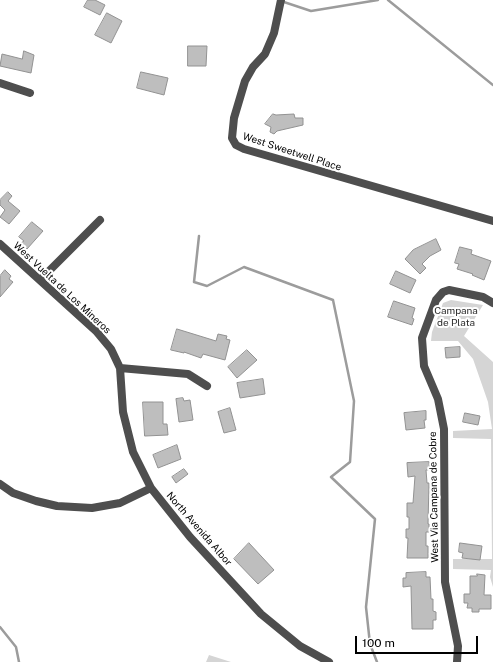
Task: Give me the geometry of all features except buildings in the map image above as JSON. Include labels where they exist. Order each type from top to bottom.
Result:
[{"type":"street","name":"West Sweetwell Place","points":[[281,0],[274,33],[265,54],[253,67],[245,81],[234,118],[232,138],[236,145],[251,151],[493,221]]},
{"type":"street","points":[[0,83],[30,93]]},
{"type":"street","points":[[40,280],[100,220]]},
{"type":"street","name":"West Vuelta de Los Mineros","points":[[0,244],[96,331],[111,349],[120,368]]},
{"type":"street","name":"West Via Campana de Cobre","points":[[457,662],[458,646],[445,582],[444,429],[438,399],[424,366],[422,338],[436,300],[443,292],[449,290],[483,297],[493,302]]},
{"type":"street","points":[[120,368],[188,374],[207,386]]},
{"type":"street","name":"North Avenida Albor","points":[[120,368],[123,412],[132,452],[151,488],[190,537],[261,614],[300,646],[329,662]]},
{"type":"street","points":[[0,484],[13,493],[36,501],[57,506],[92,508],[120,503],[151,488]]},
{"type":"green space","name":"Campana de Plata","points":[[451,300],[483,305],[464,336],[493,362],[493,587],[490,577],[491,570],[453,569],[453,559],[492,559],[491,439],[453,438],[453,431],[492,429],[488,402],[473,359],[458,341],[431,341],[432,332],[443,303]]},
{"type":"green space","points":[[209,655],[231,662],[206,662]]},
{"type":"waterway","points":[[281,1],[311,11],[378,0]]},
{"type":"waterway","points":[[388,0],[493,85]]},
{"type":"waterway","points":[[199,236],[194,282],[207,286],[244,267],[333,300],[354,401],[350,462],[331,477],[375,519],[366,607],[370,644],[377,662]]},
{"type":"waterway","points":[[0,627],[16,647],[19,662]]}]
